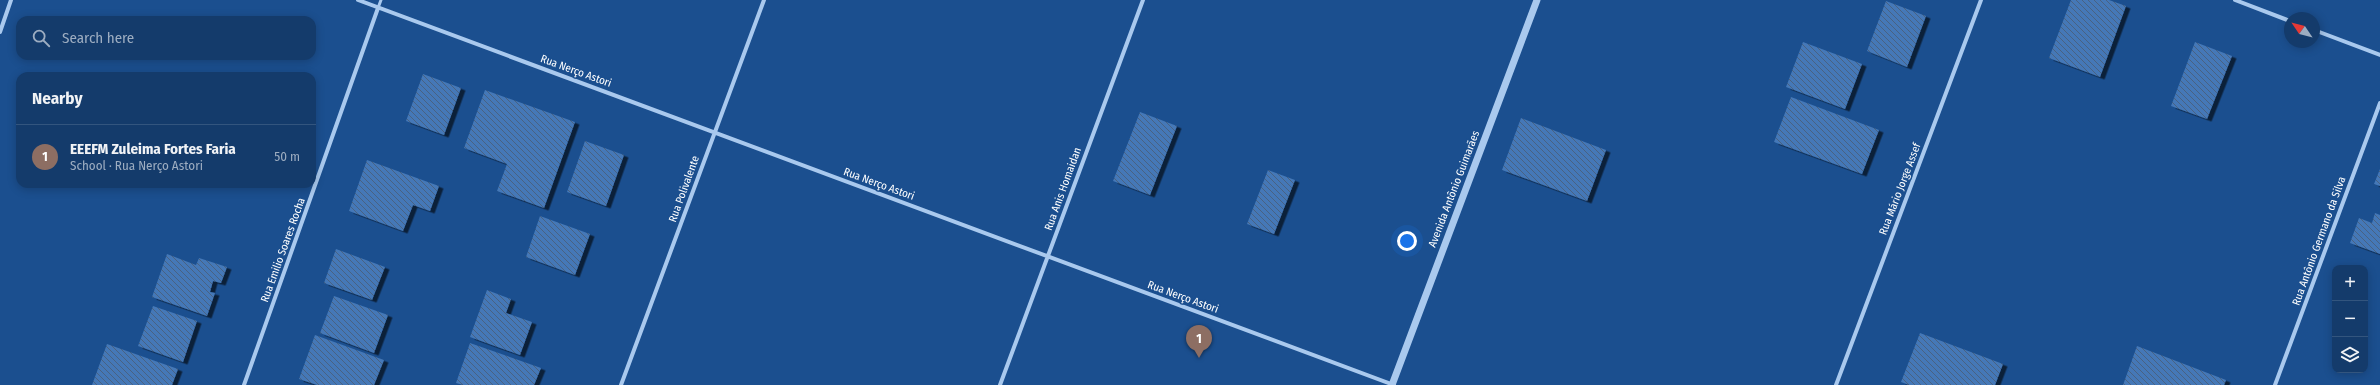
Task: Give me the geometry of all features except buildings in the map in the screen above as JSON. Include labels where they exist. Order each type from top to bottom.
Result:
[{"type":"street","points":[[0,32],[11,0]]},
{"type":"street","name":"Rua Nerço Astori","points":[[358,0],[1393,385]]},
{"type":"street","name":"Rua Polivalente","points":[[621,385],[764,0]]},
{"type":"street","name":"Rua Anis Homaidan","points":[[1000,385],[1143,0]]},
{"type":"street","name":"Avenida Antônio Guimarães","points":[[1393,385],[1537,0]]},
{"type":"street","name":"Rua Mário Jorge Assef","points":[[1836,385],[1982,0]]},
{"type":"street","points":[[2235,0],[2284,19]]},
{"type":"street","name":"Rua Emilio Soares Rocha","points":[[316,182],[378,8]]},
{"type":"street","points":[[2320,32],[2380,55]]},
{"type":"street","name":"Rua Antônio Germano da Silva","points":[[2275,385],[2380,103]]},
{"type":"street","name":"Rua Emilio Soares Rocha","points":[[244,385],[314,188]]},
{"type":"lane","points":[[378,8],[381,0]]},
{"type":"place","name":"EEEFM Zuleima Fortes Faria","points":[[1199,358]]}]
